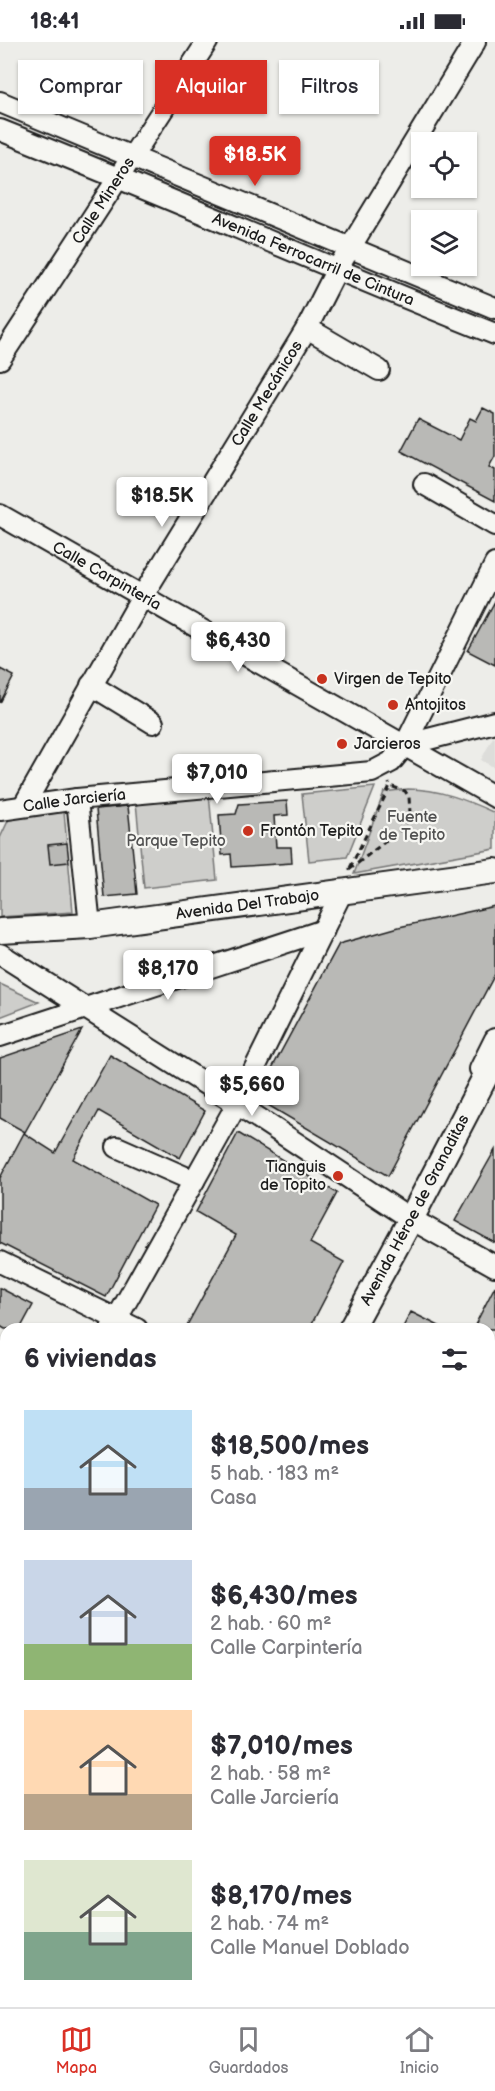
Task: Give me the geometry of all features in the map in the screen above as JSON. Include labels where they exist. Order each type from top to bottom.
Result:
[{"type":"main road","name":"Avenida Del Trabajo","points":[[0,931],[90,926],[343,885],[495,871]]},
{"type":"main road","name":"Avenida Héroe de Granaditas","points":[[354,1323],[407,1217],[495,1058]]},
{"type":"street","name":"Calle Mineros","points":[[0,359],[207,42]]},
{"type":"street","name":"Calle Mecánicos","points":[[24,805],[142,597],[307,328],[336,271],[475,42]]},
{"type":"street","name":"Avenida Ferrocarril de Cintura","points":[[0,102],[495,308]]},
{"type":"street","name":"Avenida Ferrocarril de Cintura","points":[[0,130],[196,210],[336,271],[495,334]]},
{"type":"street","points":[[196,210],[205,186]]},
{"type":"street","points":[[307,328],[379,370]]},
{"type":"street","points":[[424,484],[495,525]]},
{"type":"street","name":"Calle Carpintería","points":[[0,515],[495,797]]},
{"type":"street","points":[[383,768],[405,745],[495,564]]},
{"type":"street","points":[[91,685],[153,723]]},
{"type":"street","points":[[405,745],[495,722]]},
{"type":"street","name":"Calle Jarciería","points":[[0,810],[76,799],[372,772],[383,768]]},
{"type":"street","points":[[76,799],[90,926]]},
{"type":"street","points":[[0,1262],[114,1323],[237,1104],[324,930],[343,885]]},
{"type":"street","points":[[0,1036],[324,930]]},
{"type":"street","points":[[0,954],[237,1104],[407,1217],[495,1266]]},
{"type":"street","points":[[344,1323],[407,1217],[495,1039]]},
{"type":"street","points":[[117,1147],[194,1181]]},
{"type":"path","points":[[343,885],[390,786],[383,768]]},
{"type":"path","points":[[343,885],[405,826],[410,813],[410,797],[405,791],[390,786]]},
{"type":"shaded area","points":[[493,737],[495,738],[495,768],[481,760]]},
{"type":"green space","points":[[375,787],[347,857],[309,861],[302,794]]},
{"type":"green space","name":"Fuente de Tepito","points":[[408,789],[442,793],[495,813],[495,849],[354,874],[384,792]]},
{"type":"green space","name":"Parque Tepito","points":[[209,794],[217,880],[144,888],[136,802]]},
{"type":"green space","points":[[64,812],[73,912],[0,917],[0,838],[9,819]]},
{"type":"green space","points":[[0,984],[39,1002],[0,1017]]},
{"type":"building","points":[[483,408],[495,414],[495,456],[489,467],[495,470],[495,501],[401,451],[418,419],[459,440],[470,418],[476,421]]},
{"type":"building","points":[[495,601],[495,665],[468,651]]},
{"type":"building","points":[[0,669],[14,676],[0,703]]},
{"type":"building","name":"Frontón Tepito","points":[[287,801],[288,815],[274,816],[276,847],[291,847],[292,863],[232,867],[231,854],[222,855],[219,815],[236,814],[239,804]]},
{"type":"building","points":[[128,806],[137,894],[104,897],[96,809]]},
{"type":"building","points":[[67,843],[69,862],[50,864],[48,845]]},
{"type":"building","points":[[495,906],[495,974],[388,1176],[256,1098],[339,944],[399,927]]},
{"type":"building","points":[[82,1030],[25,1132],[0,1118],[0,1058]]},
{"type":"building","points":[[110,1055],[205,1111],[180,1158],[99,1111],[73,1159],[155,1205],[106,1297],[0,1243],[0,1178],[24,1133],[55,1153]]},
{"type":"building","points":[[238,1133],[337,1193],[310,1243],[344,1262],[312,1323],[188,1323],[236,1235],[196,1212]]},
{"type":"building","points":[[495,1150],[495,1243],[455,1221]]},
{"type":"building","points":[[495,1286],[495,1323],[476,1323]]},
{"type":"building","points":[[0,1288],[33,1305],[23,1323],[0,1323]]},
{"type":"building","points":[[411,1312],[433,1323],[405,1323]]},
{"type":"place","name":"Virgen de Tepito","points":[[322,679]]},
{"type":"place","name":"Antojitos","points":[[393,705]]},
{"type":"place","name":"Jarcieros","points":[[342,744]]},
{"type":"place","name":"Frontón Tepito","points":[[248,831]]},
{"type":"place","name":"Tianguis de Topito","points":[[338,1176]]}]
